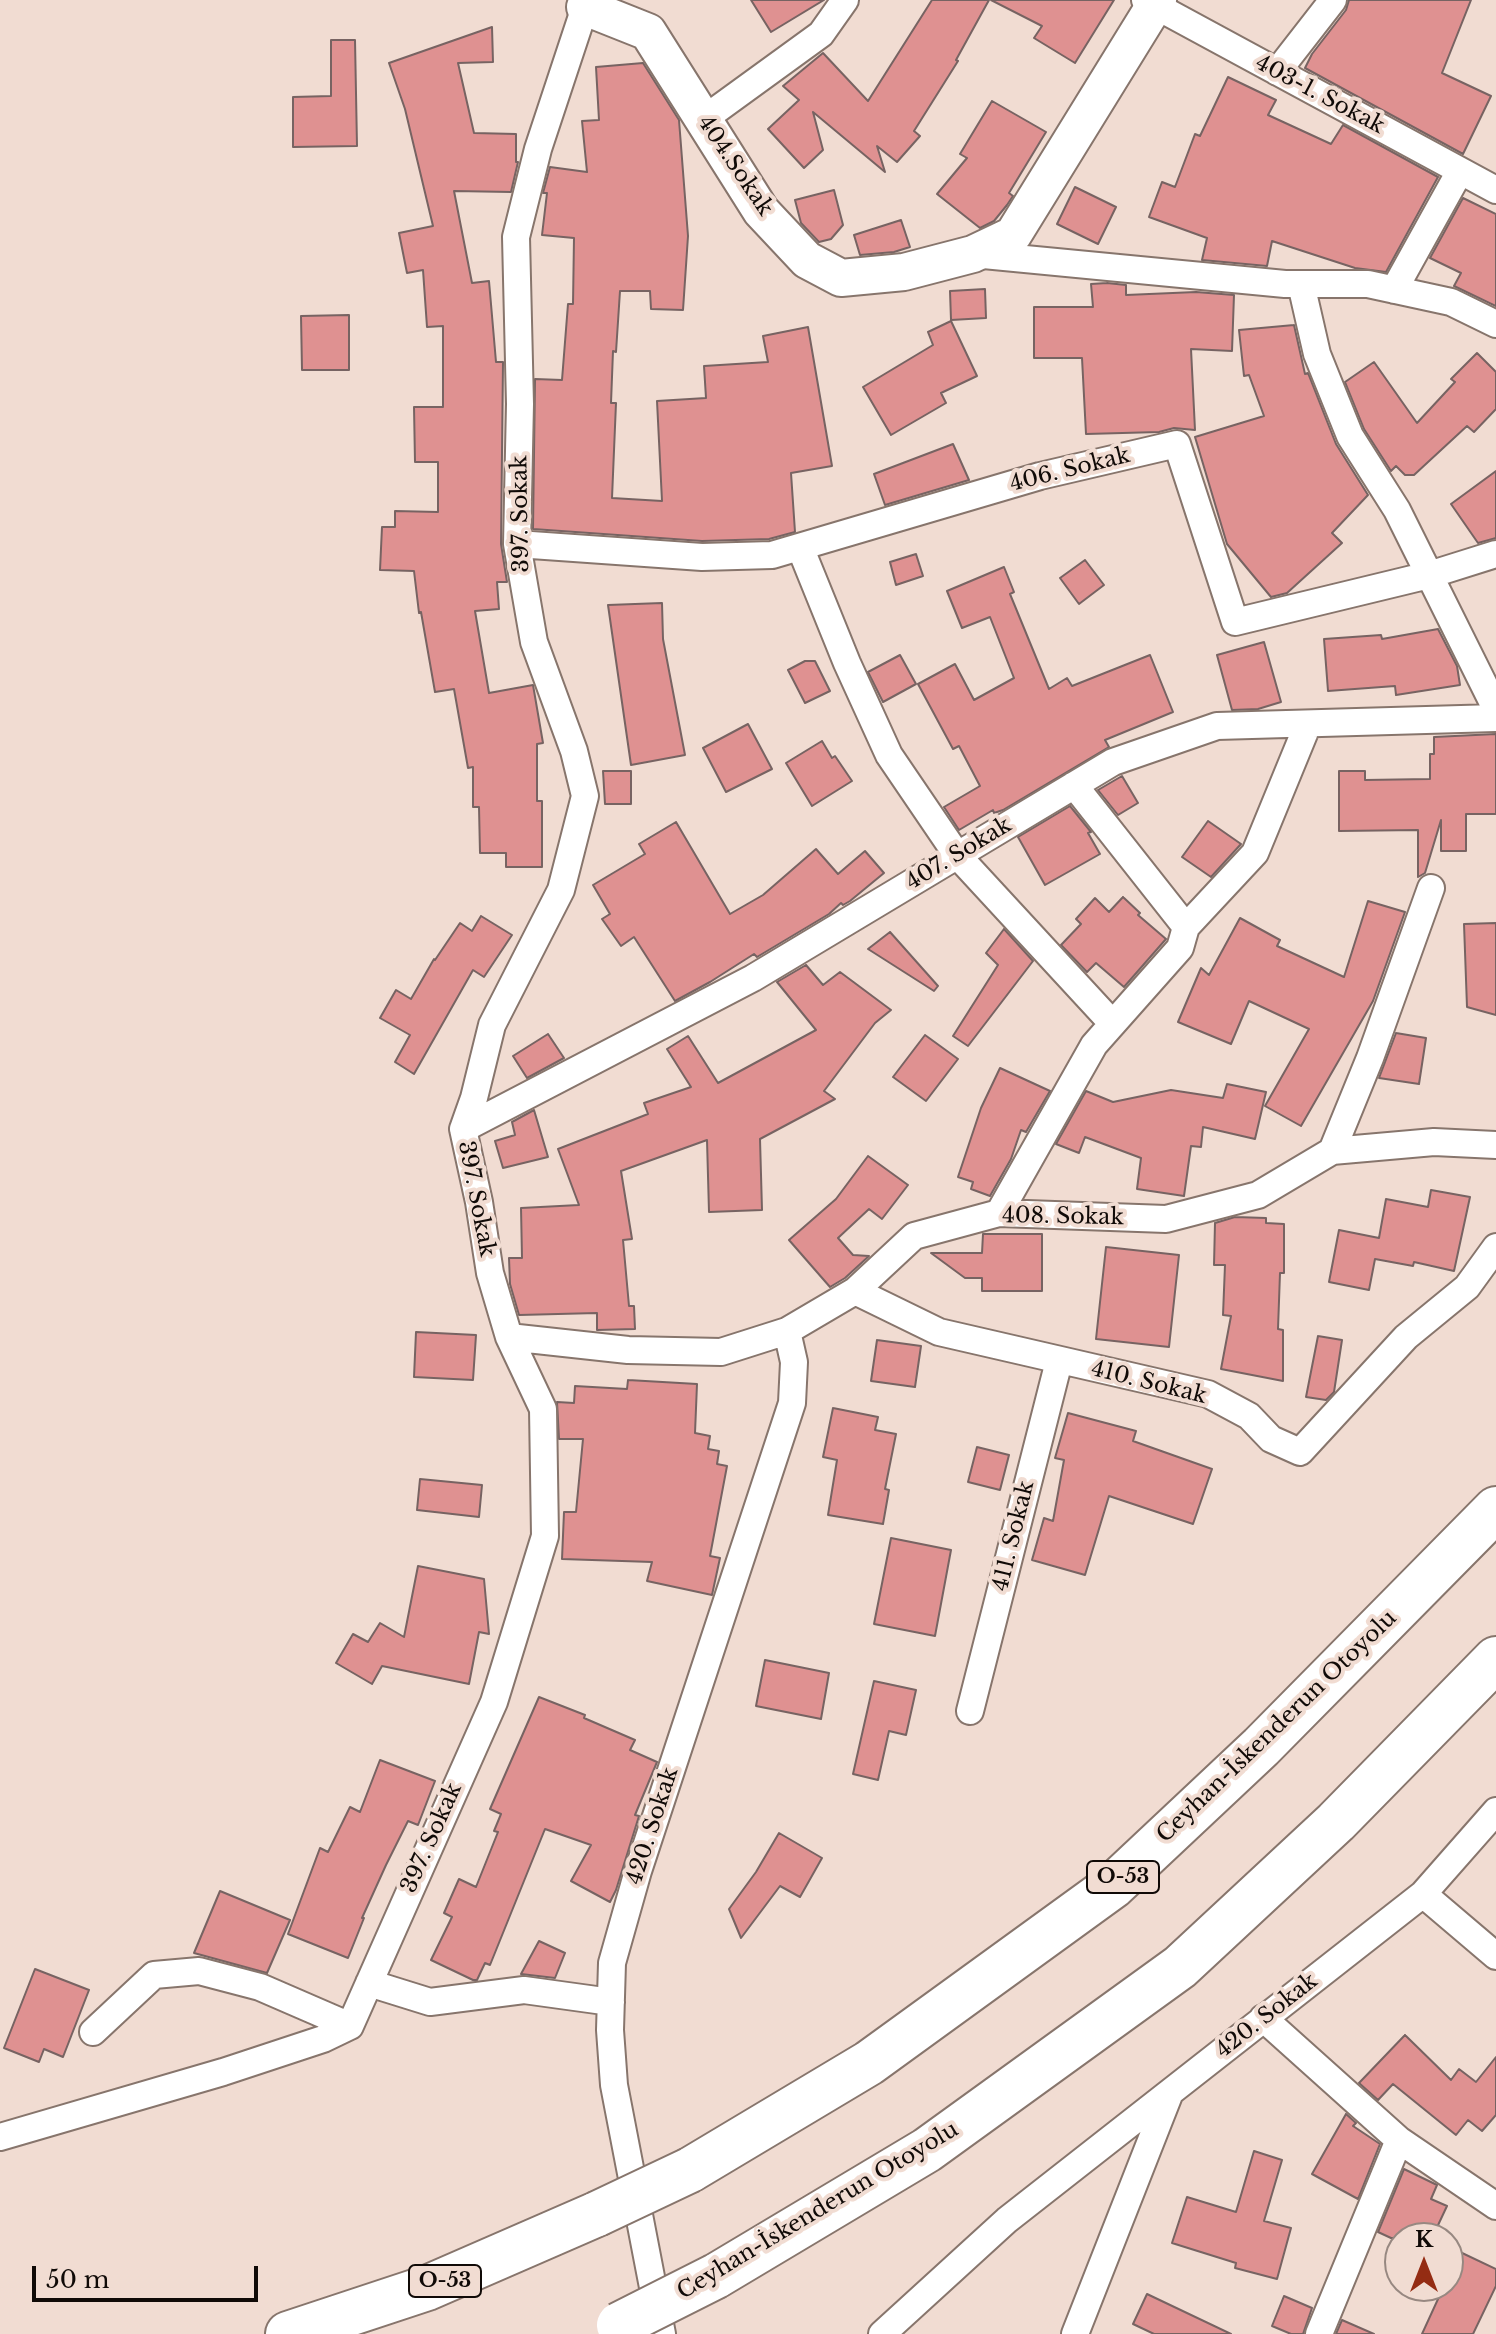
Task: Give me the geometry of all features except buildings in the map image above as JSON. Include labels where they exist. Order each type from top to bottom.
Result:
[{"type":"highway","name":"Ceyhan-İskenderun Otoyolu","points":[[288,2334],[427,2288],[597,2214],[690,2170],[869,2063],[1113,1886],[1261,1747],[1496,1509]]},
{"type":"highway","name":"Ceyhan-İskenderun Otoyolu","points":[[607,2330],[716,2276],[927,2150],[1180,1967],[1336,1822],[1496,1659]]},
{"type":"street","points":[[704,119],[821,34],[845,0]]},
{"type":"street","points":[[1277,72],[1333,0]]},
{"type":"street","name":"404.Sokak","points":[[584,4],[648,32],[761,211],[807,260],[841,278],[904,272],[973,254],[1013,235],[1152,2]]},
{"type":"street","name":"403-1. Sokak","points":[[1152,2],[1496,190]]},
{"type":"street","name":"397. Sokak","points":[[350,2026],[494,1702],[545,1536],[543,1409],[509,1337],[490,1273],[463,1129],[492,1025],[561,890],[585,796],[574,751],[534,642],[517,544],[520,404],[516,237],[538,149],[584,4]]},
{"type":"street","points":[[1394,290],[1460,171]]},
{"type":"street","points":[[973,254],[1301,284],[1368,284],[1451,302],[1496,324]]},
{"type":"street","points":[[1301,284],[1317,354],[1350,436],[1397,510],[1496,709]]},
{"type":"street","name":"406. Sokak","points":[[517,544],[702,557],[772,555],[1040,476],[1177,444],[1235,622],[1429,575],[1496,554]]},
{"type":"street","points":[[800,547],[847,663],[889,755],[957,855],[1112,1023]]},
{"type":"street","name":"407. Sokak","points":[[463,1129],[753,978],[1113,762],[1217,726],[1496,718]]},
{"type":"street","points":[[999,1213],[1094,1045],[1180,948],[1186,927],[1255,853],[1308,724]]},
{"type":"street","points":[[1074,785],[1186,927]]},
{"type":"street","points":[[1332,1151],[1370,1058],[1431,888]]},
{"type":"street","name":"408. Sokak","points":[[509,1337],[628,1350],[721,1352],[787,1331],[855,1291],[914,1236],[999,1213],[1166,1219],[1258,1195],[1332,1151],[1434,1142],[1496,1145]]},
{"type":"street","name":"410. Sokak","points":[[855,1291],[939,1332],[1208,1394],[1249,1416],[1271,1439],[1300,1452],[1406,1337],[1467,1287],[1496,1247]]},
{"type":"street","name":"420. Sokak","points":[[662,2334],[614,2085],[610,2030],[612,1963],[638,1871],[792,1403],[794,1362],[787,1331]]},
{"type":"street","name":"411. Sokak","points":[[970,1711],[1059,1361]]},
{"type":"street","name":"420. Sokak","points":[[882,2334],[1007,2220],[1423,1894],[1496,1811]]},
{"type":"street","points":[[1423,1894],[1496,1956]]},
{"type":"street","points":[[93,2032],[154,1975],[199,1971],[260,1987],[350,2026]]},
{"type":"street","points":[[369,1983],[430,2002],[524,1990],[611,2002]]},
{"type":"street","points":[[1263,2018],[1399,2140],[1496,2206]]},
{"type":"street","points":[[0,2137],[223,2072],[323,2039],[350,2026]]},
{"type":"street","points":[[1075,2334],[1170,2093]]},
{"type":"street","points":[[1319,2334],[1399,2140]]}]
